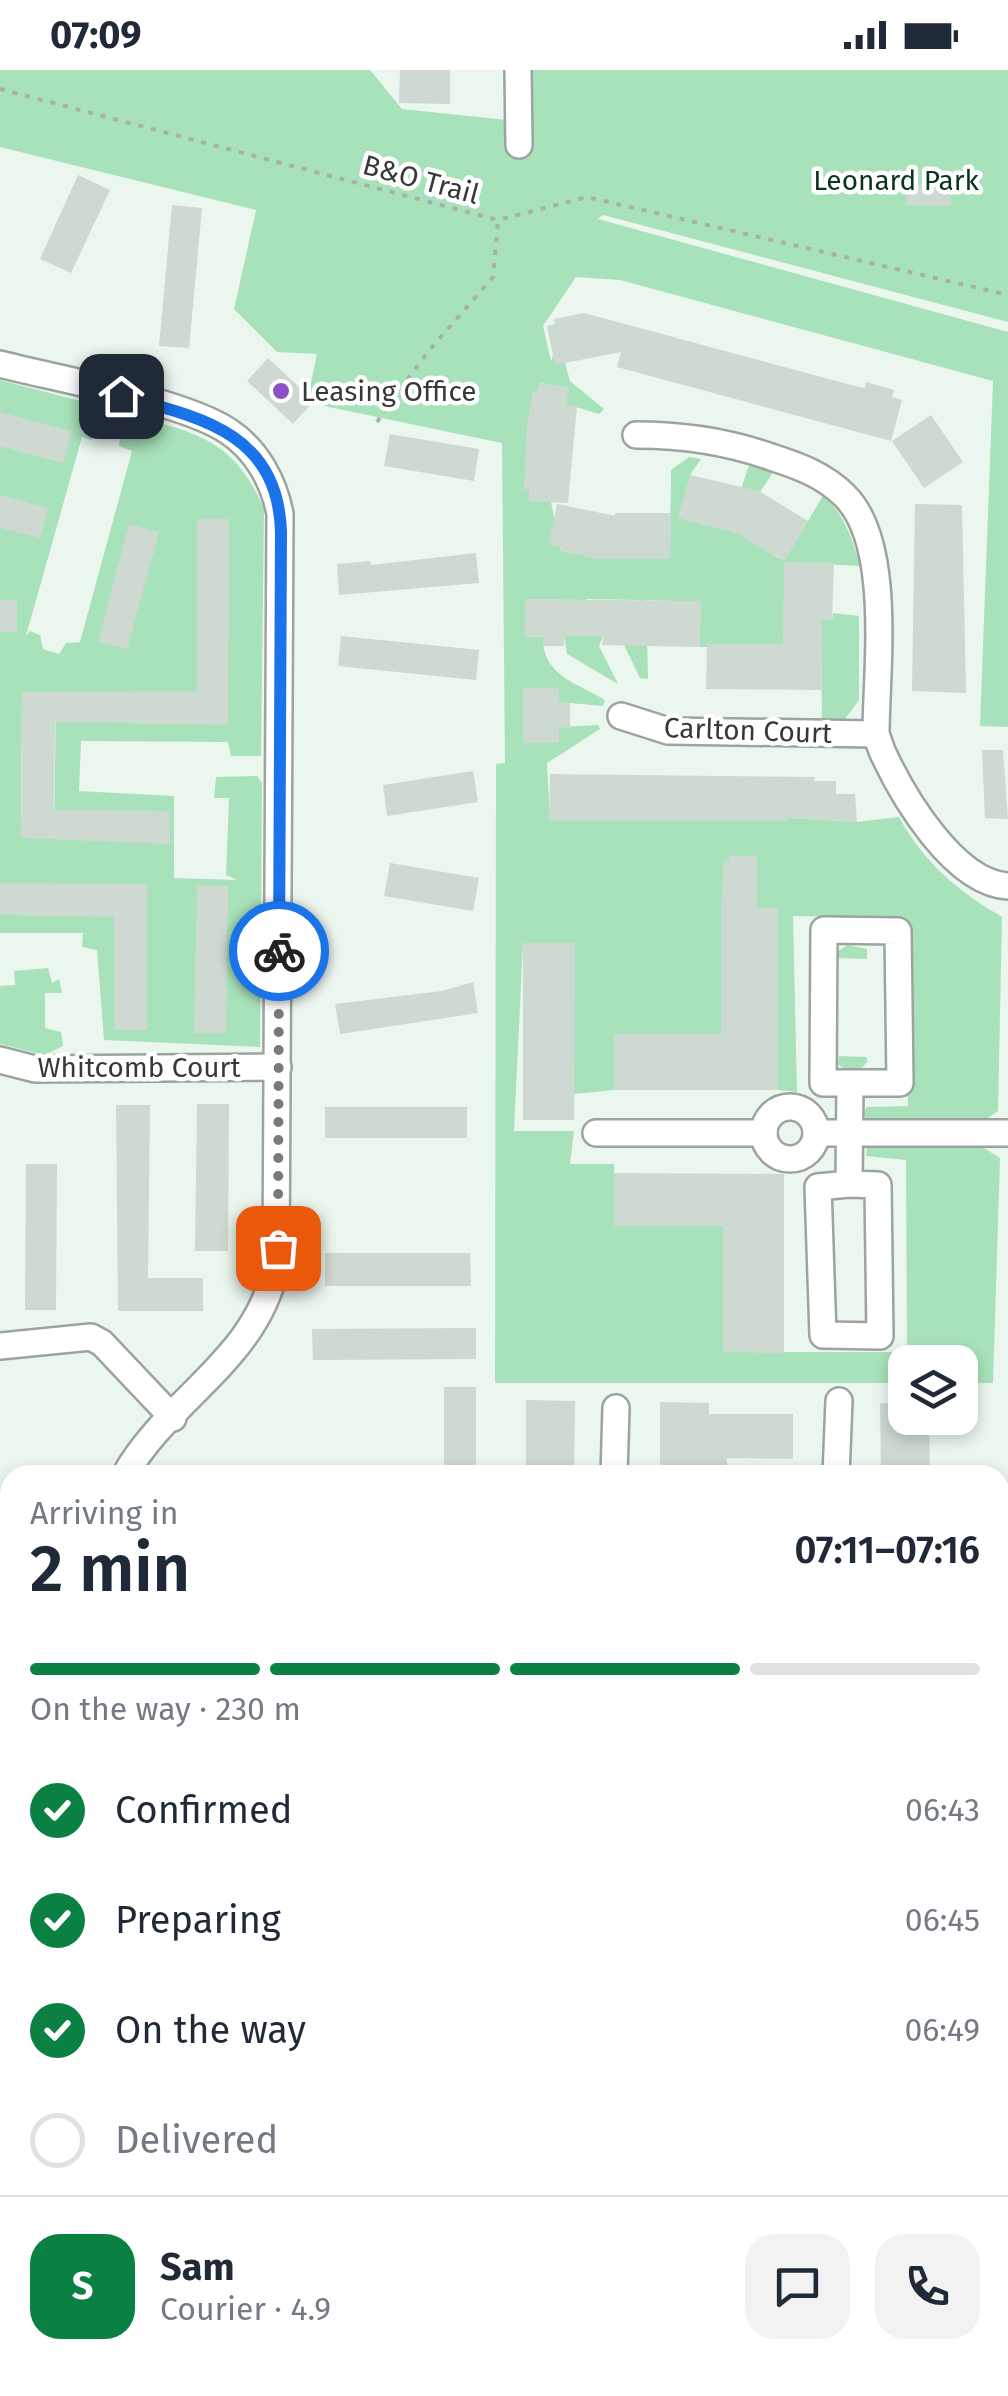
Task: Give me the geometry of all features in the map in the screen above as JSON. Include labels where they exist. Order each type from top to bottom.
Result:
[{"type":"street","points":[[518,70],[519,145]]},
{"type":"street","points":[[0,364],[200,418],[231,433],[262,468],[276,497],[281,532],[278,1248],[272,1282],[246,1338],[133,1465]]},
{"type":"street","points":[[636,435],[721,440],[812,471],[847,498],[871,546],[877,586],[876,734],[895,776],[956,864],[982,881],[1008,886]]},
{"type":"street","name":"Carlton Court","points":[[621,716],[668,731],[876,734]]},
{"type":"street","points":[[824,930],[898,931],[900,1083],[850,1084],[824,1083],[824,930]]},
{"type":"street","name":"Whitcomb Court","points":[[0,1060],[34,1068],[278,1067]]},
{"type":"street","points":[[849,1184],[850,1084]]},
{"type":"street","points":[[596,1133],[764,1133],[772,1152],[787,1158],[810,1149],[816,1132],[1008,1133]]},
{"type":"street","points":[[849,1184],[878,1185],[880,1336],[824,1335],[818,1186],[849,1184]]},
{"type":"street","points":[[0,1346],[39,1346],[90,1337],[102,1343],[172,1418]]},
{"type":"street","points":[[836,1465],[839,1401]]},
{"type":"street","points":[[614,1465],[616,1408]]},
{"type":"path","name":"B&O Trail","points":[[0,88],[498,220],[587,198],[1008,295]]},
{"type":"path","points":[[377,422],[426,354],[493,277],[498,220]]},
{"type":"green space","name":"Leonard Park","points":[[0,70],[370,70],[402,109],[507,120],[518,70],[1008,70],[1008,322],[603,215],[598,219],[1008,332],[1008,727],[980,726],[993,381],[620,280],[576,277],[543,326],[551,361],[553,355],[565,363],[570,381],[604,409],[599,414],[566,404],[568,388],[540,383],[538,391],[533,391],[524,488],[529,489],[529,501],[551,502],[561,551],[593,557],[616,513],[616,559],[670,559],[671,470],[689,457],[701,459],[690,475],[679,517],[741,489],[750,462],[775,469],[735,531],[780,559],[788,554],[823,496],[837,510],[851,537],[860,566],[784,562],[784,619],[832,620],[833,613],[859,616],[859,700],[845,719],[822,721],[821,646],[700,647],[700,602],[646,600],[648,679],[640,678],[624,645],[639,635],[640,600],[586,599],[585,636],[603,636],[599,646],[618,684],[567,654],[564,635],[579,600],[526,599],[525,636],[543,637],[544,650],[555,669],[605,700],[603,706],[559,702],[559,688],[524,688],[523,743],[559,743],[559,727],[598,725],[600,729],[547,763],[550,821],[790,818],[857,822],[899,817],[919,848],[943,874],[1002,917],[998,1111],[979,1124],[868,1122],[863,1114],[867,1107],[908,1106],[905,918],[793,916],[797,1092],[778,1090],[778,909],[722,908],[721,1034],[614,1034],[614,1090],[574,1094],[523,943],[514,1131],[574,1131],[570,1164],[614,1164],[614,1226],[723,1226],[723,1352],[888,1352],[888,1383],[495,1383],[496,764],[505,763],[502,443],[324,406],[309,392],[317,354],[277,352],[234,309],[256,210],[0,147]]},
{"type":"green space","points":[[0,380],[103,407],[92,440],[82,437],[26,636],[30,631],[40,635],[43,649],[59,654],[66,643],[80,642],[132,451],[119,446],[123,413],[208,441],[239,466],[252,485],[264,509],[261,756],[231,756],[228,742],[81,741],[79,791],[174,796],[174,878],[237,880],[226,875],[229,798],[214,798],[216,777],[257,776],[262,783],[260,1047],[104,1040],[97,950],[82,947],[83,933],[0,933],[0,632],[17,632],[17,601],[0,600]],"holes":[[[22,693],[56,693],[54,838],[21,837]]]},
{"type":"green space","points":[[848,945],[867,949],[867,959],[838,958],[838,951]]},
{"type":"green space","points":[[48,968],[52,983],[59,979],[62,993],[45,993],[45,1028],[61,1032],[63,1046],[45,1055],[0,1044],[0,986],[15,985],[14,971]]},
{"type":"green space","points":[[839,1056],[866,1057],[868,1061],[860,1070],[844,1069],[838,1064]]},
{"type":"green space","points":[[867,1145],[979,1145],[1000,1158],[993,1383],[978,1383],[978,1345],[907,1345],[906,1160],[866,1156]]},
{"type":"building","points":[[400,70],[450,70],[450,104],[399,103]]},
{"type":"building","points":[[78,175],[110,190],[71,273],[40,259]]},
{"type":"building","points":[[950,184],[951,206],[906,205],[906,185]]},
{"type":"building","points":[[172,205],[202,208],[189,348],[159,346]]},
{"type":"building","points":[[584,313],[851,385],[865,388],[866,382],[894,390],[892,397],[902,400],[891,441],[617,367],[621,352],[555,365],[547,326],[555,324],[554,319]]},
{"type":"building","name":"Leasing Office","points":[[268,358],[314,401],[293,424],[247,381]]},
{"type":"building","points":[[540,383],[569,388],[566,404],[577,406],[568,503],[529,501],[529,489],[524,489],[527,424],[533,391],[538,391]]},
{"type":"building","points":[[0,412],[72,431],[63,463],[0,446]]},
{"type":"building","points":[[931,415],[963,462],[924,488],[892,441]]},
{"type":"building","points":[[390,434],[479,449],[474,481],[384,466]]},
{"type":"building","points":[[690,475],[759,491],[808,521],[784,561],[738,534],[678,518]]},
{"type":"building","points":[[0,495],[48,508],[40,538],[0,528]]},
{"type":"building","points":[[557,504],[616,516],[671,513],[670,559],[598,559],[560,551],[561,547],[549,544]]},
{"type":"building","points":[[915,504],[962,505],[966,693],[912,691]]},
{"type":"building","points":[[197,519],[229,519],[228,725],[55,722],[54,810],[169,811],[170,844],[21,838],[22,692],[197,691]]},
{"type":"building","points":[[129,524],[159,532],[127,649],[98,642]]},
{"type":"building","points":[[476,553],[479,583],[339,595],[337,564],[370,561],[371,565]]},
{"type":"building","points":[[784,562],[834,563],[832,620],[822,620],[821,690],[706,689],[707,644],[783,644]]},
{"type":"building","points":[[525,599],[701,601],[700,647],[602,645],[603,636],[564,636],[564,646],[543,646],[543,637],[525,636]]},
{"type":"building","points":[[0,600],[17,600],[17,632],[0,632]]},
{"type":"building","points":[[341,636],[479,650],[476,680],[338,666]]},
{"type":"building","points":[[523,688],[559,688],[559,702],[570,702],[570,728],[559,727],[559,743],[523,743]]},
{"type":"building","points":[[982,750],[1003,750],[1008,819],[985,818]]},
{"type":"building","points":[[473,771],[478,802],[387,816],[383,785]]},
{"type":"building","points":[[550,774],[815,777],[814,781],[836,781],[836,794],[855,794],[857,822],[787,818],[549,821]]},
{"type":"building","points":[[729,856],[757,856],[757,908],[778,908],[778,1090],[614,1090],[614,1034],[721,1034],[721,908],[724,861],[729,861]]},
{"type":"building","points":[[390,863],[479,878],[473,911],[384,896]]},
{"type":"building","points":[[0,883],[147,884],[147,1030],[114,1030],[114,917],[0,915]]},
{"type":"building","points":[[197,885],[228,886],[226,1033],[194,1033]]},
{"type":"building","points":[[523,943],[575,943],[574,1120],[523,1120]]},
{"type":"building","points":[[473,982],[478,1013],[340,1034],[335,1004],[442,991]]},
{"type":"building","points":[[197,1104],[229,1104],[228,1251],[195,1251]]},
{"type":"building","points":[[116,1105],[150,1105],[148,1278],[203,1278],[203,1311],[118,1311]]},
{"type":"building","points":[[325,1107],[467,1107],[467,1138],[325,1138]]},
{"type":"building","points":[[26,1164],[57,1164],[56,1310],[25,1310]]},
{"type":"building","points":[[614,1173],[784,1174],[784,1353],[723,1352],[723,1226],[614,1226]]},
{"type":"building","points":[[325,1253],[470,1253],[471,1286],[325,1286]]},
{"type":"building","points":[[476,1328],[476,1359],[313,1360],[312,1329]]},
{"type":"building","points":[[444,1387],[476,1387],[476,1465],[444,1465]]},
{"type":"building","points":[[526,1400],[575,1401],[574,1465],[526,1465]]},
{"type":"building","points":[[660,1402],[709,1403],[709,1414],[793,1414],[793,1459],[727,1458],[727,1465],[660,1465]]},
{"type":"building","points":[[880,1403],[888,1403],[888,1435],[929,1435],[930,1465],[881,1465]]},
{"type":"way so far","points":[[278,1248],[279,951]]},
{"type":"place","name":"Leasing Office","points":[[281,391]]},
{"type":"route","points":[[121,396],[192,415],[231,433],[256,458],[276,497],[281,532],[279,951]]}]
